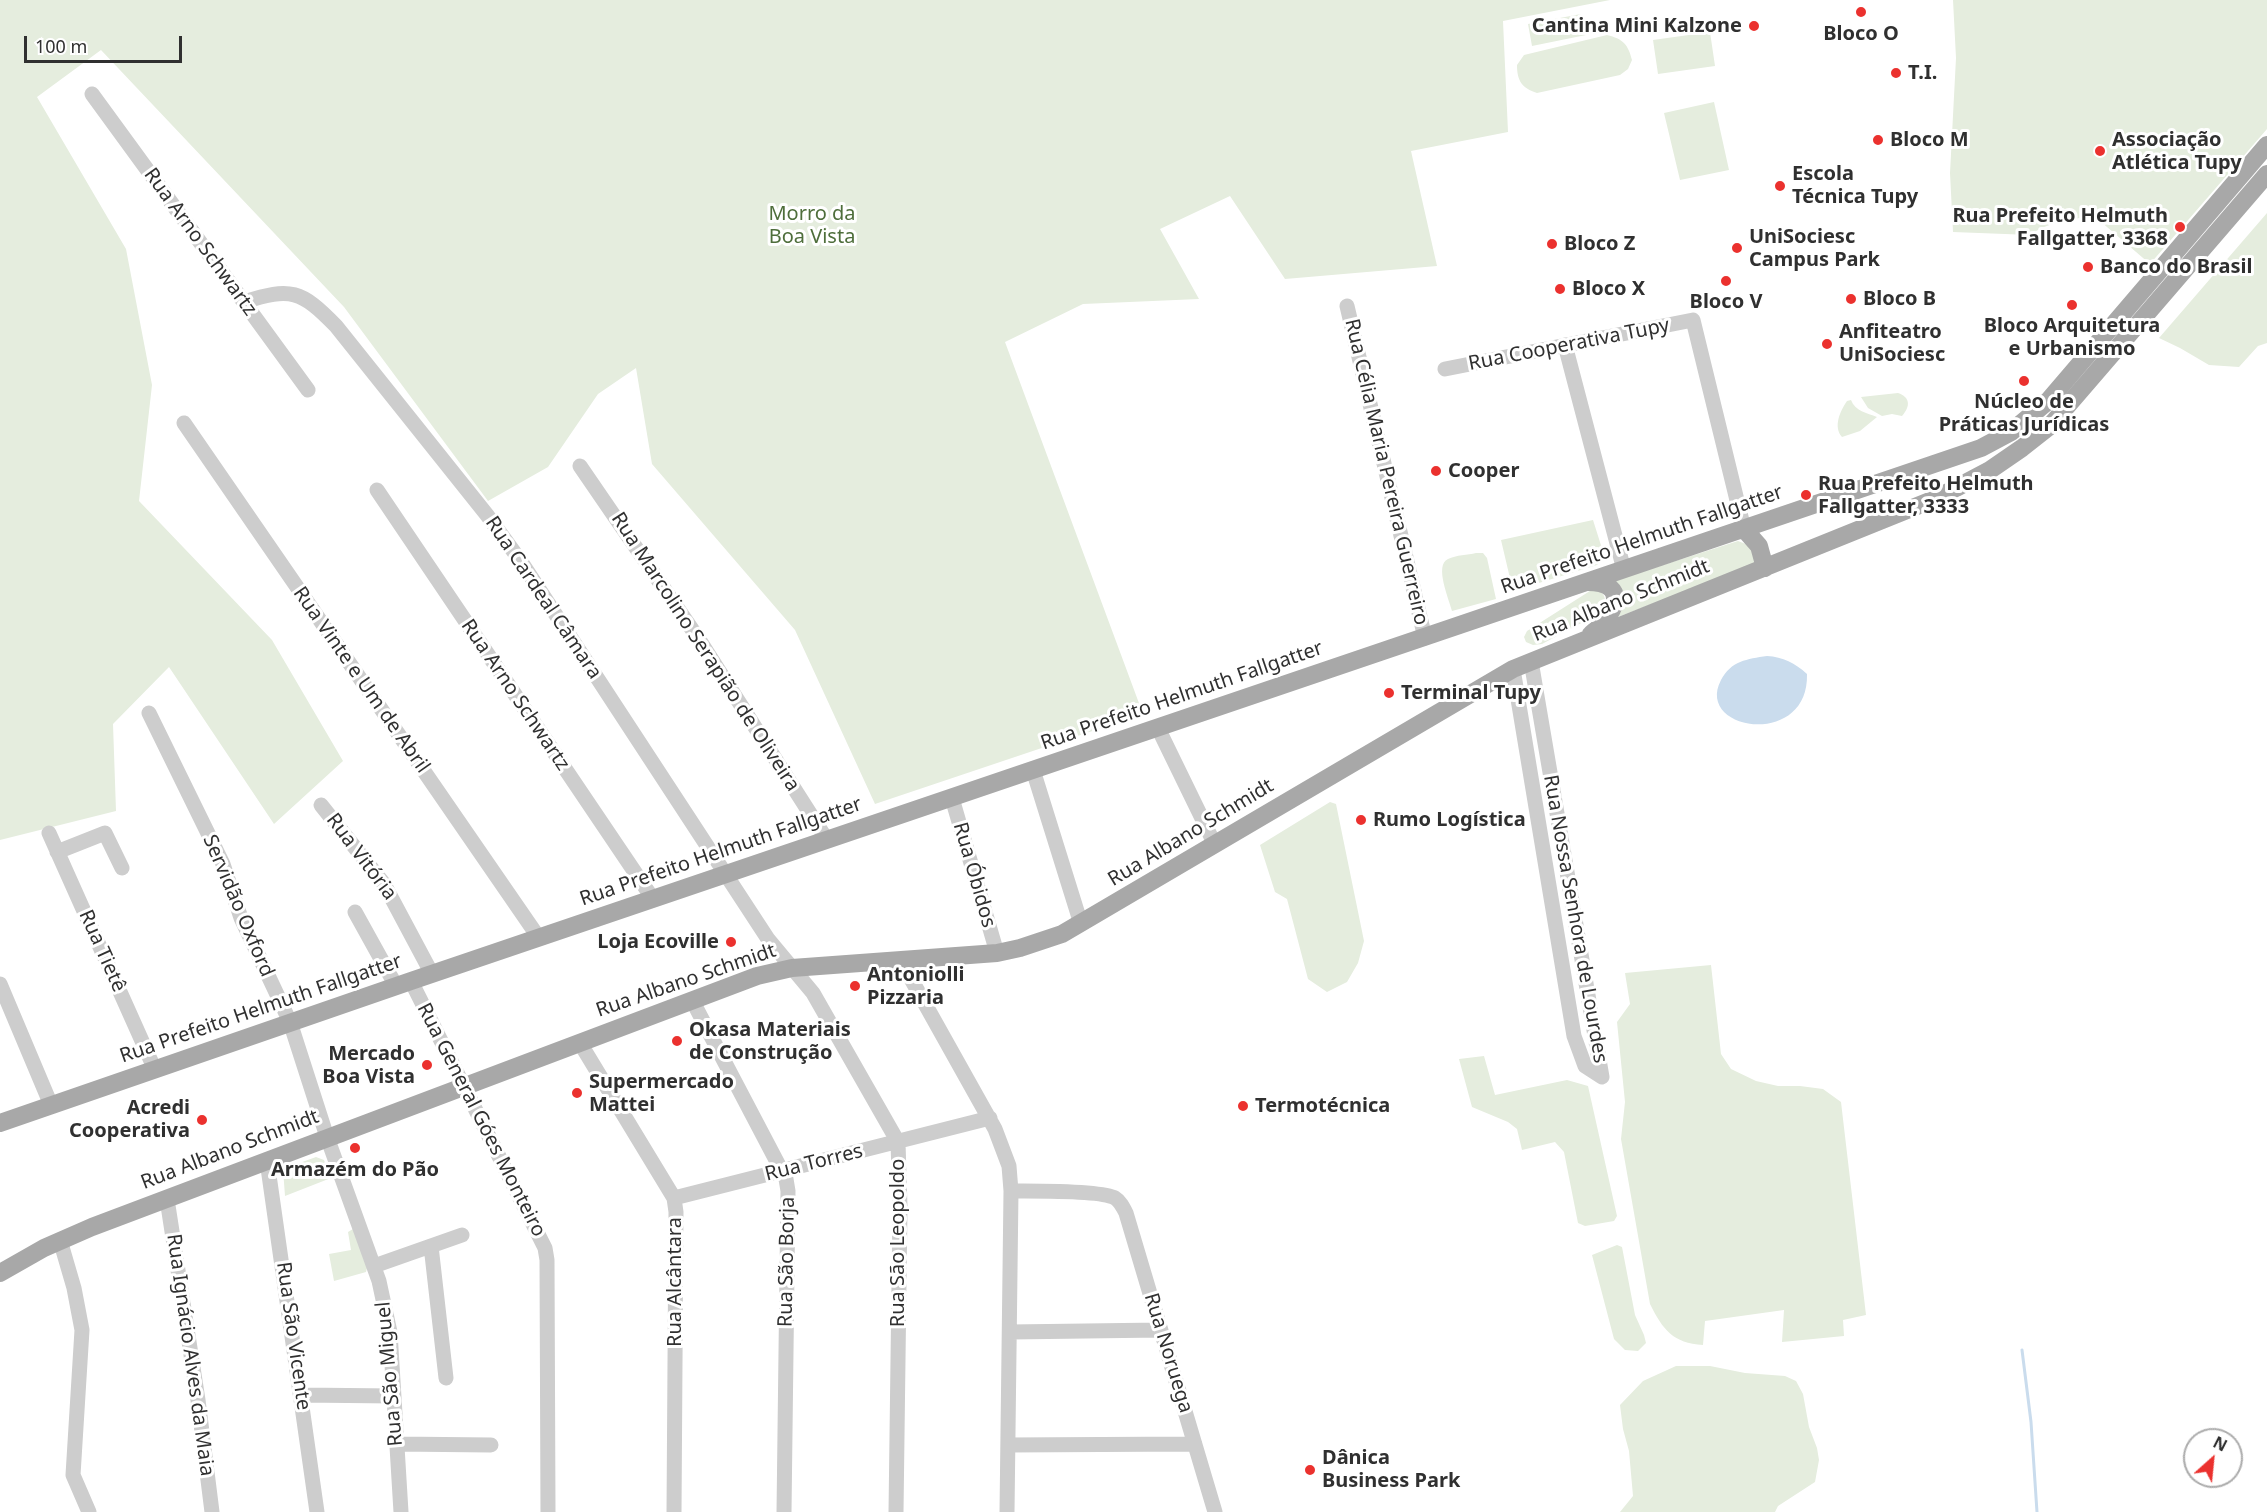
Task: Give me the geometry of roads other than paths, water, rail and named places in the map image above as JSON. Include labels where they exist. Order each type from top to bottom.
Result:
[{"type":"main road","name":"Rua Prefeito Helmuth Fallgatter","points":[[0,1123],[404,983],[1961,456],[1995,442],[2028,420],[2055,393],[2267,145]]},
{"type":"main road","name":"Rua Albano Schmidt","points":[[0,1273],[60,1240],[757,976],[792,968],[997,953],[1042,941],[1081,924],[1513,669],[1950,492],[1990,470],[2038,437],[2109,359],[2267,174]]},
{"type":"main road","points":[[1743,530],[1759,546],[1765,568]]},
{"type":"main road","points":[[1578,644],[1600,627],[1610,616],[1615,604],[1614,592],[1607,585],[1588,582]]},
{"type":"street","name":"Rua Arno Schwartz","points":[[92,94],[308,390]]},
{"type":"street","name":"Rua Cardeal Câmara","points":[[244,302],[272,293],[283,292],[295,295],[314,306],[336,326],[511,547],[768,939],[792,968]]},
{"type":"street","name":"Rua Célia Maria Pereira Guerreiro","points":[[1347,306],[1425,638]]},
{"type":"street","name":"Rua Cooperativa Tupy","points":[[1445,369],[1693,320],[1743,530]]},
{"type":"street","points":[[1565,345],[1624,570]]},
{"type":"street","name":"Rua Vinte e Um de Abril","points":[[184,423],[539,938]]},
{"type":"street","name":"Rua Marcolino Serapião de Oliveira","points":[[580,466],[694,632],[827,840]]},
{"type":"street","name":"Rua Arno Schwartz","points":[[377,490],[653,899]]},
{"type":"street","name":"Rua Nossa Senhora de Lourdes","points":[[1513,669],[1574,1036],[1585,1066],[1602,1077],[1531,661]]},
{"type":"street","name":"Servidão Oxford","points":[[150,713],[223,864],[244,925],[290,1022],[327,1137]]},
{"type":"street","points":[[1158,728],[1215,845]]},
{"type":"street","points":[[1033,770],[1081,924]]},
{"type":"street","name":"Rua Óbidos","points":[[952,798],[997,953]]},
{"type":"street","name":"Rua Vitória","points":[[321,805],[384,884],[432,974]]},
{"type":"street","name":"Rua Tietê","points":[[49,833],[155,1070]]},
{"type":"street","points":[[57,852],[105,833],[122,868]]},
{"type":"street","name":"Rua General Góes Monteiro","points":[[355,912],[404,983],[465,1086],[545,1248],[547,1260],[548,1512]]},
{"type":"street","points":[[1560,946],[1579,942]]},
{"type":"street","points":[[901,961],[990,1119],[1009,1166],[1011,1191],[1008,1512]]},
{"type":"street","name":"Rua São Leopoldo","points":[[792,968],[813,993],[897,1142],[900,1207],[896,1512]]},
{"type":"street","points":[[0,984],[51,1106]]},
{"type":"street","name":"Rua São Borja","points":[[692,1000],[783,1170],[788,1191],[784,1512]]},
{"type":"street","name":"Rua Alcântara","points":[[580,1043],[674,1198],[676,1212],[674,1512]]},
{"type":"street","name":"Rua Torres","points":[[674,1198],[990,1119]]},
{"type":"street","name":"Rua São Miguel","points":[[327,1137],[374,1266],[386,1306],[390,1332],[401,1512]]},
{"type":"street","name":"Rua São Vicente","points":[[267,1161],[317,1512]]},
{"type":"street","name":"Rua Noruega","points":[[1011,1191],[1095,1194],[1114,1198],[1126,1213],[1215,1512]]},
{"type":"street","name":"Rua Ignácio Alves da Maia","points":[[167,1199],[198,1400],[212,1512]]},
{"type":"street","points":[[374,1266],[462,1235]]},
{"type":"street","points":[[60,1240],[74,1288],[82,1330],[73,1475],[89,1512]]},
{"type":"street","points":[[431,1246],[446,1378]]},
{"type":"street","points":[[1010,1332],[1161,1330]]},
{"type":"street","points":[[301,1395],[394,1396]]},
{"type":"street","points":[[397,1444],[491,1445]]},
{"type":"street","points":[[1008,1445],[1195,1444]]},
{"type":"water","points":[[1767,656],[1788,661],[1807,674],[1803,698],[1791,714],[1774,722],[1755,724],[1737,720],[1723,711],[1717,697],[1721,680],[1735,665],[1746,660]]},
{"type":"waterway","points":[[2022,1350],[2031,1422],[2037,1512]]},
{"type":"place","name":"Bloco O","points":[[1861,12]]},
{"type":"place","name":"Cantina Mini Kalzone","points":[[1754,26]]},
{"type":"place","name":"T.I.","points":[[1896,73]]},
{"type":"place","name":"Bloco M","points":[[1878,140]]},
{"type":"place","name":"Associação Atlética Tupy","points":[[2100,151]]},
{"type":"place","name":"Escola Técnica Tupy","points":[[1780,186]]},
{"type":"place","name":"Rua Prefeito Helmuth Fallgatter, 3368","points":[[2180,227]]},
{"type":"place","name":"Bloco Z","points":[[1552,244]]},
{"type":"place","name":"UniSociesc Campus Park","points":[[1737,248]]},
{"type":"place","name":"Banco do Brasil","points":[[2088,267]]},
{"type":"place","name":"Bloco V","points":[[1726,281]]},
{"type":"place","name":"Bloco X","points":[[1560,289]]},
{"type":"place","name":"Bloco B","points":[[1851,299]]},
{"type":"place","name":"Bloco Arquitetura e Urbanismo","points":[[2072,305]]},
{"type":"place","name":"Anfiteatro UniSociesc","points":[[1827,344]]},
{"type":"place","name":"Núcleo de Práticas Jurídicas","points":[[2024,381]]},
{"type":"place","name":"Cooper","points":[[1436,471]]},
{"type":"place","name":"Rua Prefeito Helmuth Fallgatter, 3333","points":[[1806,495]]},
{"type":"place","name":"Terminal Tupy","points":[[1389,693]]},
{"type":"place","name":"Rumo Logística","points":[[1361,820]]},
{"type":"place","name":"Loja Ecoville","points":[[731,942]]},
{"type":"place","name":"Antoniolli Pizzaria","points":[[855,986]]},
{"type":"place","name":"Okasa Materiais de Construção","points":[[677,1041]]},
{"type":"place","name":"Mercado Boa Vista","points":[[427,1065]]},
{"type":"place","name":"Supermercado Mattei","points":[[577,1093]]},
{"type":"place","name":"Termotécnica","points":[[1243,1106]]},
{"type":"place","name":"Acredi Cooperativa","points":[[202,1120]]},
{"type":"place","name":"Armazém do Pão","points":[[355,1148]]},
{"type":"place","name":"Dânica Business Park","points":[[1310,1470]]},
{"type":"park label","name":"Morro da Boa Vista","points":[[812,226]]}]
